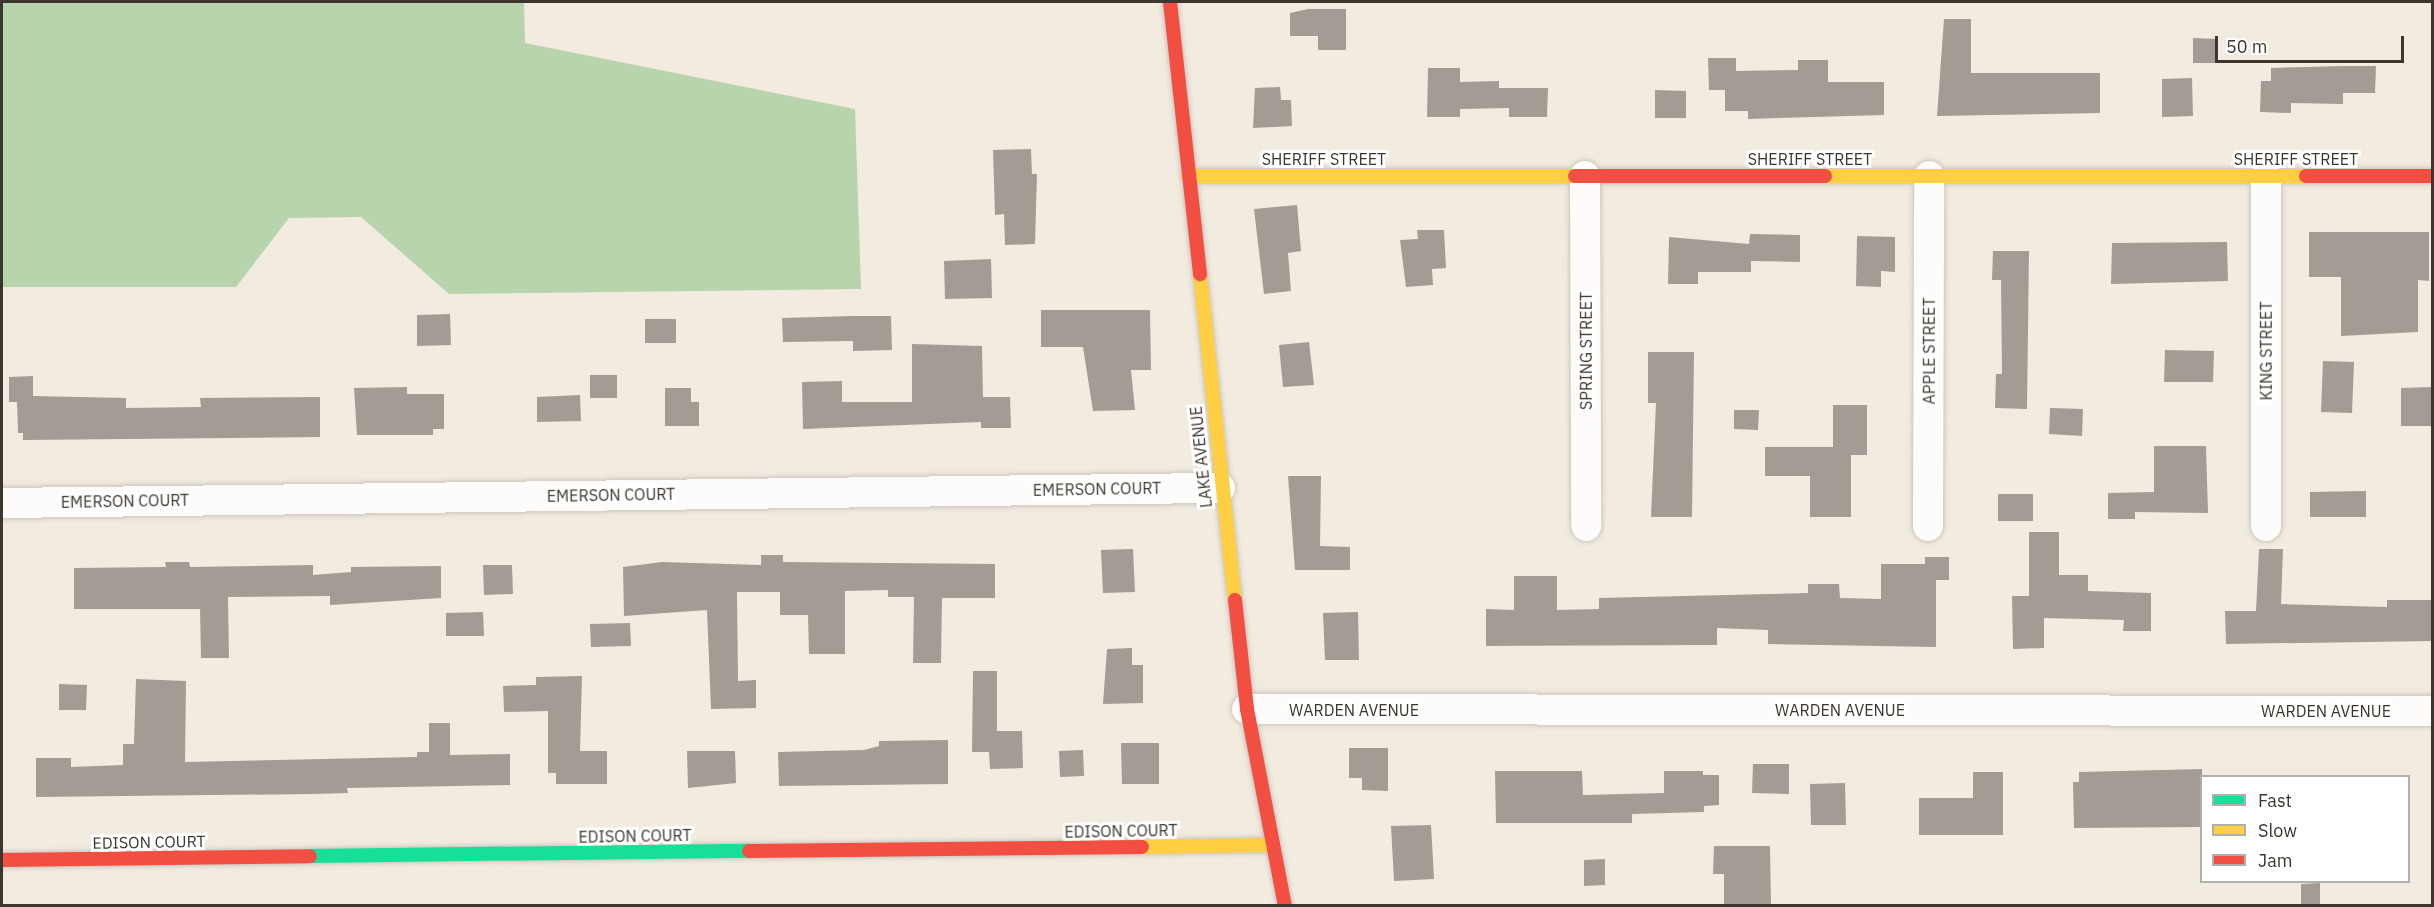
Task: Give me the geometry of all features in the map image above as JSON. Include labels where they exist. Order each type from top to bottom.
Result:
[{"type":"street","name":"LAKE AVENUE","points":[[1170,2],[1220,488],[1246,710],[1270,845],[1285,906]]},
{"type":"street","name":"SHERIFF STREET","points":[[1188,176],[2433,176]]},
{"type":"street","name":"SPRING STREET","points":[[1585,176],[1586,526]]},
{"type":"street","name":"APPLE STREET","points":[[1928,526],[1929,176]]},
{"type":"street","name":"KING STREET","points":[[2265,176],[2266,526]]},
{"type":"street","name":"EMERSON COURT","points":[[2,503],[1220,488]]},
{"type":"street","name":"WARDEN AVENUE","points":[[1246,710],[2433,711]]},
{"type":"street","name":"EDISON COURT","points":[[2,860],[1270,845]]},
{"type":"green space","points":[[2,2],[524,2],[525,43],[855,109],[861,289],[449,294],[361,217],[289,218],[236,287],[2,287]]},
{"type":"building","points":[[1308,9],[1346,9],[1346,50],[1318,50],[1318,36],[1290,36],[1290,13]]},
{"type":"building","points":[[1944,19],[1971,19],[1971,73],[2100,73],[2100,113],[1937,116]]},
{"type":"building","points":[[2193,38],[2218,39],[2218,63],[2193,63]]},
{"type":"building","points":[[1708,58],[1736,58],[1736,71],[1798,70],[1798,60],[1828,60],[1828,82],[1884,82],[1884,115],[1748,119],[1748,111],[1725,111],[1725,90],[1709,90]]},
{"type":"building","points":[[2376,66],[2375,93],[2343,93],[2343,104],[2291,103],[2291,113],[2260,112],[2261,81],[2271,81],[2271,68]]},
{"type":"building","points":[[1428,68],[1460,68],[1460,82],[1499,81],[1499,88],[1548,88],[1547,117],[1509,117],[1509,108],[1460,109],[1460,117],[1427,117]]},
{"type":"building","points":[[2192,78],[2193,116],[2162,117],[2162,79]]},
{"type":"building","points":[[1280,87],[1281,100],[1291,100],[1292,126],[1253,128],[1255,88]]},
{"type":"building","points":[[1655,90],[1686,91],[1686,118],[1655,118]]},
{"type":"building","points":[[1031,149],[1032,174],[1037,174],[1035,244],[1005,245],[1004,214],[995,215],[993,150]]},
{"type":"building","points":[[1297,205],[1301,251],[1288,253],[1291,291],[1264,294],[1254,209]]},
{"type":"building","points":[[1417,230],[1444,230],[1446,268],[1432,269],[1433,285],[1406,287],[1400,240],[1418,239]]},
{"type":"building","points":[[2309,232],[2429,232],[2429,281],[2418,280],[2418,332],[2341,336],[2341,277],[2309,277]]},
{"type":"building","points":[[1750,234],[1800,235],[1800,262],[1751,261],[1751,272],[1698,272],[1698,284],[1668,284],[1669,237],[1749,244]]},
{"type":"building","points":[[1857,236],[1895,237],[1895,272],[1881,271],[1881,287],[1856,286]]},
{"type":"building","points":[[2227,242],[2228,281],[2111,284],[2112,243]]},
{"type":"building","points":[[1993,251],[2029,251],[2027,409],[1995,408],[1996,374],[2002,374],[2001,280],[1992,280]]},
{"type":"building","points":[[991,259],[992,298],[945,299],[944,261]]},
{"type":"building","points":[[1041,310],[1150,310],[1151,370],[1131,370],[1135,410],[1093,411],[1083,347],[1041,347]]},
{"type":"building","points":[[450,314],[451,345],[417,346],[417,315]]},
{"type":"building","points":[[891,316],[892,350],[853,351],[853,341],[783,342],[782,318]]},
{"type":"building","points":[[645,319],[676,319],[676,343],[645,343]]},
{"type":"building","points":[[1309,342],[1314,385],[1283,387],[1279,345]]},
{"type":"building","points":[[912,344],[982,346],[983,397],[1010,397],[1011,428],[981,428],[981,422],[803,429],[802,382],[842,381],[842,402],[912,402]]},
{"type":"building","points":[[2165,350],[2214,351],[2213,382],[2164,382]]},
{"type":"building","points":[[1648,352],[1694,352],[1692,517],[1651,517],[1656,403],[1648,403]]},
{"type":"building","points":[[2323,361],[2354,362],[2352,413],[2321,412]]},
{"type":"building","points":[[590,375],[617,375],[617,398],[590,398]]},
{"type":"building","points":[[33,376],[33,396],[126,398],[126,408],[201,407],[200,398],[320,397],[320,437],[23,440],[23,433],[18,433],[17,402],[9,402],[9,377]]},
{"type":"building","points":[[407,387],[407,394],[444,394],[444,429],[433,429],[433,435],[357,435],[354,388]]},
{"type":"building","points":[[2432,387],[2432,426],[2401,426],[2401,388]]},
{"type":"building","points":[[665,388],[691,388],[691,402],[699,402],[699,426],[665,426]]},
{"type":"building","points":[[580,395],[581,421],[537,422],[537,397]]},
{"type":"building","points":[[1833,405],[1867,405],[1867,455],[1851,455],[1851,517],[1810,517],[1810,476],[1765,476],[1765,447],[1833,447]]},
{"type":"building","points":[[2050,408],[2083,409],[2082,436],[2049,434]]},
{"type":"building","points":[[1734,410],[1759,410],[1758,430],[1734,429]]},
{"type":"building","points":[[2154,446],[2206,446],[2208,513],[2135,512],[2135,519],[2108,519],[2108,493],[2154,492]]},
{"type":"building","points":[[1288,476],[1321,476],[1320,546],[1350,547],[1350,570],[1295,570]]},
{"type":"building","points":[[2366,491],[2366,517],[2310,517],[2310,492]]},
{"type":"building","points":[[1998,494],[2033,494],[2033,521],[1998,521]]},
{"type":"building","points":[[2029,532],[2059,532],[2059,575],[2088,575],[2088,591],[2151,593],[2151,631],[2123,631],[2124,620],[2044,618],[2044,648],[2013,649],[2012,596],[2029,596]]},
{"type":"building","points":[[1133,549],[1135,592],[1103,593],[1101,550]]},
{"type":"building","points":[[2259,549],[2283,549],[2281,604],[2387,607],[2387,600],[2433,600],[2433,641],[2226,644],[2225,611],[2256,611]]},
{"type":"building","points":[[761,555],[783,555],[783,562],[995,564],[995,598],[942,598],[941,663],[913,663],[914,597],[888,597],[888,590],[845,591],[845,654],[809,654],[808,615],[780,615],[780,592],[737,592],[738,681],[756,680],[756,708],[711,709],[707,610],[624,616],[623,567],[662,562],[761,565]]},
{"type":"building","points":[[1925,557],[1949,557],[1949,580],[1936,580],[1936,647],[1768,644],[1768,630],[1717,628],[1717,645],[1486,646],[1486,609],[1514,610],[1514,576],[1557,576],[1557,610],[1599,609],[1599,598],[1808,593],[1808,584],[1839,584],[1840,598],[1881,599],[1881,564],[1925,564]]},
{"type":"building","points":[[165,562],[189,562],[190,567],[313,565],[313,575],[351,572],[351,567],[441,566],[441,598],[330,605],[330,596],[228,597],[229,658],[201,658],[200,609],[74,609],[74,568],[166,567]]},
{"type":"building","points":[[483,565],[512,565],[513,594],[484,595]]},
{"type":"building","points":[[483,612],[484,636],[446,636],[446,613]]},
{"type":"building","points":[[1358,612],[1359,660],[1325,660],[1323,613]]},
{"type":"building","points":[[630,623],[631,646],[591,647],[590,624]]},
{"type":"building","points":[[1132,648],[1132,665],[1143,665],[1143,703],[1103,704],[1107,649]]},
{"type":"building","points":[[973,671],[997,671],[997,731],[1022,731],[1023,768],[990,769],[989,752],[972,752]]},
{"type":"building","points":[[582,676],[580,751],[607,751],[607,784],[556,784],[556,773],[548,773],[548,711],[504,712],[503,686],[536,685],[536,677]]},
{"type":"building","points":[[136,679],[186,681],[185,762],[417,757],[417,752],[429,752],[429,723],[450,723],[450,755],[510,754],[510,785],[347,788],[348,793],[312,794],[36,797],[36,758],[71,758],[71,767],[123,765],[123,744],[134,744]]},
{"type":"building","points":[[59,684],[87,685],[86,710],[59,710]]},
{"type":"building","points":[[948,740],[948,784],[779,786],[778,752],[864,750],[879,746],[879,741]]},
{"type":"building","points":[[1121,743],[1159,743],[1159,784],[1122,784]]},
{"type":"building","points":[[1349,748],[1388,748],[1388,791],[1362,790],[1362,778],[1349,778]]},
{"type":"building","points":[[1083,750],[1084,776],[1060,777],[1059,751]]},
{"type":"building","points":[[687,751],[735,751],[736,783],[688,788]]},
{"type":"building","points":[[1753,764],[1789,764],[1789,794],[1752,793]]},
{"type":"building","points":[[2202,769],[2200,827],[2074,828],[2073,782],[2079,782],[2079,772]]},
{"type":"building","points":[[1495,771],[1582,771],[1583,795],[1664,793],[1664,771],[1703,771],[1703,775],[1719,775],[1719,805],[1704,806],[1704,812],[1632,814],[1632,823],[1496,823]]},
{"type":"building","points":[[1973,772],[2003,772],[2003,835],[1919,835],[1919,798],[1973,798]]},
{"type":"building","points":[[1845,783],[1846,825],[1811,825],[1810,784]]},
{"type":"building","points":[[1431,825],[1434,879],[1394,881],[1391,826]]},
{"type":"building","points":[[1714,846],[1770,846],[1771,906],[1724,906],[1724,874],[1713,874]]},
{"type":"building","points":[[1605,859],[1605,885],[1584,886],[1584,860]]},
{"type":"building","points":[[2320,883],[2320,906],[2301,906],[2301,884]]},
{"type":"traffic: fast","points":[[310,856],[749,851]]},
{"type":"traffic: slow","points":[[1188,176],[1575,176]]},
{"type":"traffic: slow","points":[[1825,176],[2306,176]]},
{"type":"traffic: slow","points":[[1200,274],[1235,600]]},
{"type":"traffic: slow","points":[[1142,847],[1270,845]]},
{"type":"traffic: jam","points":[[1170,2],[1200,274]]},
{"type":"traffic: jam","points":[[1575,176],[1825,176]]},
{"type":"traffic: jam","points":[[2306,176],[2432,176]]},
{"type":"traffic: jam","points":[[1235,600],[1247,709],[1285,906]]},
{"type":"traffic: jam","points":[[749,851],[1142,847]]},
{"type":"traffic: jam","points":[[2,860],[310,856]]}]
